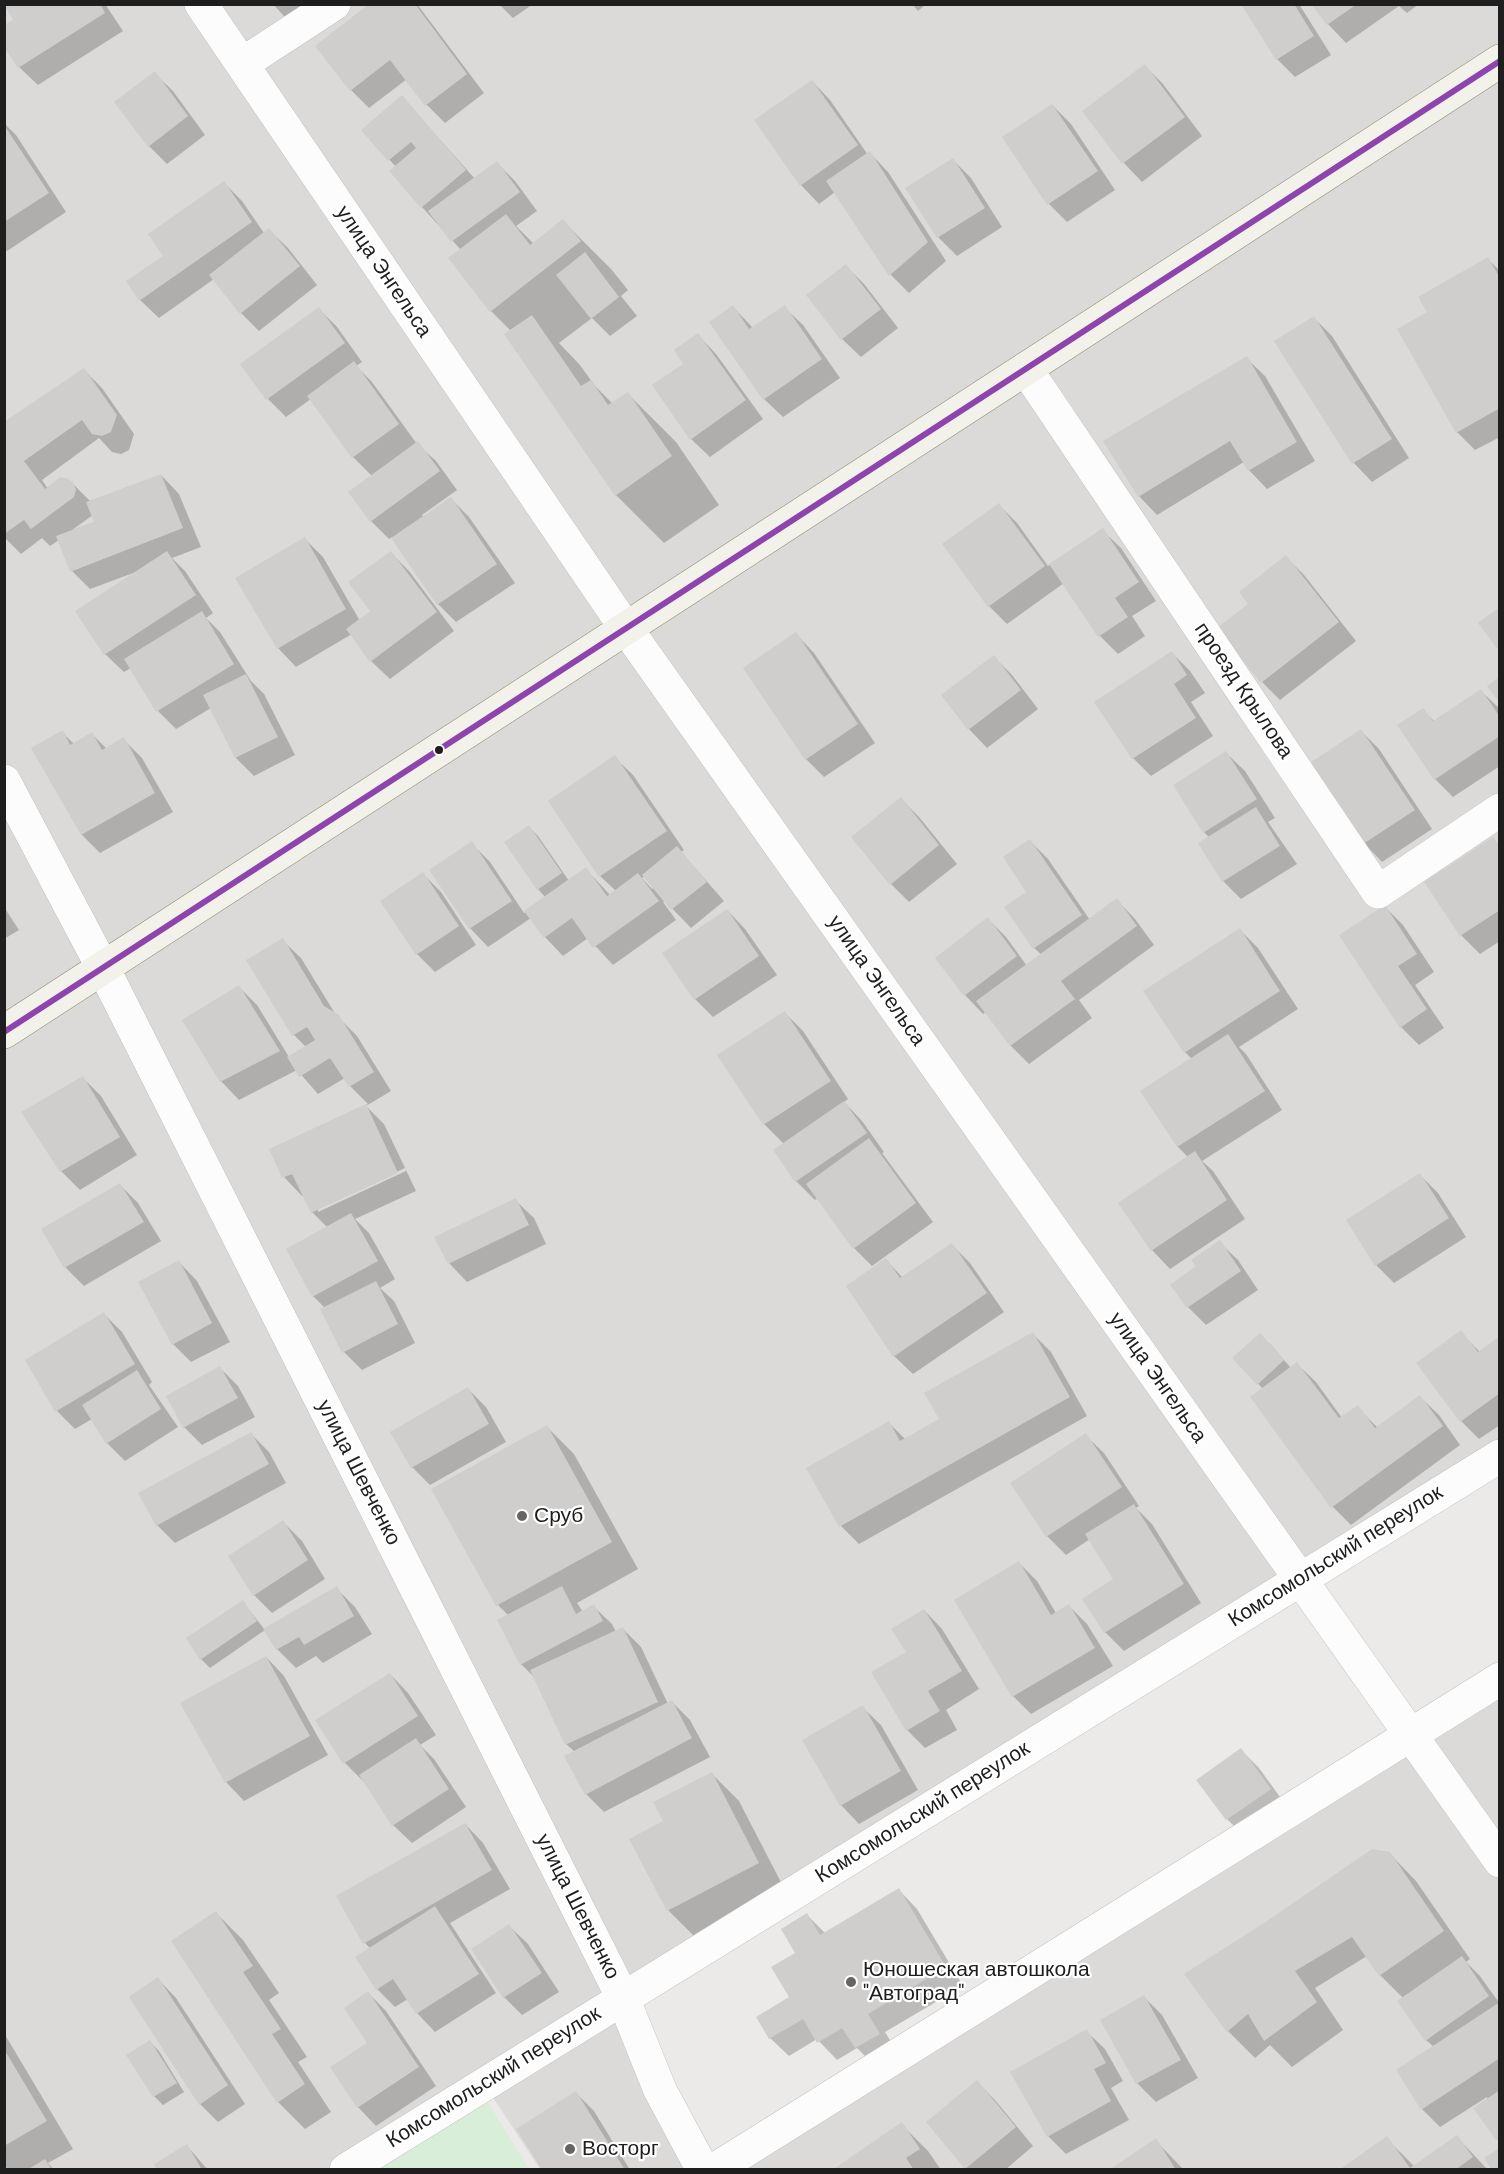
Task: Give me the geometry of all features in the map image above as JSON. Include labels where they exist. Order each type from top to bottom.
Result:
[{"type":"main road","points":[[4,1032],[1500,61]]},
{"type":"street","name":"улица Энгельса","points":[[201,4],[626,628],[1500,1862]]},
{"type":"street","points":[[242,64],[334,4]]},
{"type":"street","name":"проезд Крылова","points":[[1026,369],[1378,892],[1500,810]]},
{"type":"street","name":"улица Шевченко","points":[[4,781],[103,968],[623,1998],[660,2090],[703,2169]]},
{"type":"street","name":"Комсомольский переулок","points":[[346,2169],[1500,1456]]},
{"type":"street","points":[[714,2169],[1500,1679]]},
{"type":"shaded area","points":[[5,5],[1499,5],[1499,1456],[624,1998],[703,2169],[540,2169],[484,2084],[346,2169],[5,2170]],"holes":[[[802,513],[129,951],[616,614]]]},
{"type":"shaded area","points":[[1499,1679],[1499,2169],[714,2170]]},
{"type":"green space","points":[[488,2102],[529,2169],[378,2170]]},
{"type":"building","points":[[4,4],[100,4],[105,13],[18,68],[4,47],[4,25],[13,20]]},
{"type":"building","points":[[369,4],[415,4],[467,74],[425,106],[390,60],[350,91],[315,46]]},
{"type":"building","points":[[1241,4],[1294,4],[1314,36],[1276,60]]},
{"type":"building","points":[[1311,4],[1357,4],[1327,25]]},
{"type":"building","points":[[1145,64],[1185,117],[1122,164],[1082,111]]},
{"type":"building","points":[[155,71],[188,116],[148,147],[114,102]]},
{"type":"building","points":[[812,80],[858,145],[800,186],[754,120]]},
{"type":"building","points":[[402,95],[466,170],[421,208],[389,171],[416,148],[411,142],[388,161],[361,130]]},
{"type":"building","points":[[1052,104],[1098,171],[1047,205],[1002,137]]},
{"type":"building","points":[[4,125],[49,193],[4,222]]},
{"type":"building","points":[[870,151],[928,242],[889,276],[826,181]]},
{"type":"building","points":[[953,158],[985,208],[937,238],[905,188]]},
{"type":"building","points":[[497,161],[520,192],[451,242],[428,211]]},
{"type":"building","points":[[224,181],[252,222],[139,301],[126,281],[163,256],[148,234]]},
{"type":"building","points":[[506,214],[530,245],[563,219],[581,241],[490,312],[448,258]]},
{"type":"building","points":[[269,228],[300,266],[240,314],[209,275]]},
{"type":"building","points":[[585,252],[619,297],[591,319],[556,275]]},
{"type":"building","points":[[1488,257],[1500,278],[1500,408],[1456,433],[1397,329],[1427,312],[1418,297]]},
{"type":"building","points":[[846,264],[881,309],[841,340],[806,295]]},
{"type":"building","points":[[733,305],[749,329],[785,305],[822,359],[763,400],[709,322]]},
{"type":"building","points":[[319,307],[345,343],[266,400],[240,364]]},
{"type":"building","points":[[532,315],[581,386],[591,380],[608,405],[628,392],[672,456],[615,496],[504,334]]},
{"type":"building","points":[[1314,316],[1392,439],[1352,464],[1274,341]]},
{"type":"building","points":[[698,333],[746,400],[690,440],[652,385],[683,364],[674,350]]},
{"type":"building","points":[[1247,356],[1297,442],[1248,471],[1230,441],[1138,497],[1103,441]]},
{"type":"building","points":[[354,361],[399,424],[352,458],[307,396]]},
{"type":"building","points":[[84,368],[117,415],[111,432],[102,436],[92,434],[82,420],[24,461],[45,489],[60,477],[73,482],[76,490],[74,497],[31,529],[24,520],[4,534],[4,422]]},
{"type":"building","points":[[418,441],[440,471],[370,522],[348,492]]},
{"type":"building","points":[[161,474],[183,528],[70,572],[56,536],[94,522],[86,502]]},
{"type":"building","points":[[451,497],[497,564],[437,605],[391,538]]},
{"type":"building","points":[[999,503],[1045,566],[988,607],[942,544]]},
{"type":"building","points":[[1103,528],[1139,582],[1115,598],[1128,617],[1098,637],[1049,564]]},
{"type":"building","points":[[305,537],[346,609],[277,649],[235,578]]},
{"type":"building","points":[[167,551],[196,595],[104,655],[75,611]]},
{"type":"building","points":[[391,551],[437,612],[370,662],[346,629],[370,611],[348,582]]},
{"type":"building","points":[[1286,555],[1339,622],[1261,683],[1217,628],[1248,604],[1239,592]]},
{"type":"building","points":[[1500,607],[1500,652],[1478,623]]},
{"type":"building","points":[[202,611],[234,664],[156,712],[124,659]]},
{"type":"building","points":[[796,632],[858,724],[805,760],[743,668]]},
{"type":"building","points":[[1172,651],[1187,675],[1174,684],[1196,718],[1132,759],[1094,702]]},
{"type":"building","points":[[994,655],[1021,690],[968,730],[941,695]]},
{"type":"building","points":[[246,674],[278,737],[235,758],[203,695]]},
{"type":"building","points":[[1500,677],[1500,703],[1487,686]]},
{"type":"building","points":[[1481,689],[1500,717],[1500,736],[1434,780],[1397,725],[1423,708],[1433,721]]},
{"type":"building","points":[[1361,729],[1415,810],[1363,844],[1310,763]]},
{"type":"building","points":[[63,730],[70,745],[92,732],[102,750],[124,737],[155,793],[81,835],[31,748]]},
{"type":"building","points":[[1226,751],[1257,799],[1203,833],[1173,785]]},
{"type":"building","points":[[615,755],[667,831],[599,877],[548,801]]},
{"type":"building","points":[[901,797],[939,845],[890,885],[851,837]]},
{"type":"building","points":[[1256,807],[1280,846],[1222,882],[1198,843]]},
{"type":"building","points":[[529,825],[562,873],[537,890],[504,842]]},
{"type":"building","points":[[1493,837],[1500,846],[1500,910],[1460,936],[1424,882]]},
{"type":"building","points":[[1030,839],[1082,915],[1033,949],[1004,907],[1026,892],[1003,857]]},
{"type":"building","points":[[472,841],[512,901],[469,929],[429,870]]},
{"type":"building","points":[[677,846],[707,882],[671,910],[642,875]]},
{"type":"building","points":[[586,867],[607,896],[638,873],[659,901],[593,948],[572,918],[544,938],[524,911]]},
{"type":"building","points":[[423,872],[459,926],[416,955],[380,901]]},
{"type":"building","points":[[1117,898],[1137,926],[1061,981],[1075,999],[1010,1046],[976,1001]]},
{"type":"building","points":[[1385,905],[1417,954],[1398,966],[1427,1009],[1400,1028],[1339,935]]},
{"type":"building","points":[[727,909],[759,956],[694,1000],[662,953]]},
{"type":"building","points":[[988,917],[1017,956],[964,996],[935,958]]},
{"type":"building","points":[[1240,928],[1280,991],[1184,1053],[1143,991]]},
{"type":"building","points":[[283,938],[324,1006],[339,1015],[374,1072],[349,1087],[330,1058],[299,1077],[287,1057],[315,1040],[307,1027],[292,1036],[246,960]]},
{"type":"building","points":[[239,985],[280,1051],[220,1082],[182,1020]]},
{"type":"building","points":[[785,1011],[831,1081],[763,1125],[717,1055]]},
{"type":"building","points":[[1228,1034],[1265,1091],[1177,1147],[1140,1091]]},
{"type":"building","points":[[83,1076],[120,1137],[60,1172],[21,1112]]},
{"type":"building","points":[[844,1101],[867,1133],[795,1182],[773,1150]]},
{"type":"building","points":[[366,1104],[398,1173],[311,1213],[292,1174],[282,1178],[269,1149]]},
{"type":"building","points":[[869,1138],[916,1203],[853,1249],[806,1184]]},
{"type":"building","points":[[1195,1151],[1227,1200],[1151,1251],[1118,1203]]},
{"type":"building","points":[[1420,1173],[1449,1218],[1375,1266],[1346,1220]]},
{"type":"building","points":[[120,1183],[144,1222],[64,1268],[41,1229]]},
{"type":"building","points":[[516,1198],[529,1225],[448,1264],[434,1237]]},
{"type":"building","points":[[351,1213],[378,1261],[312,1297],[286,1249]]},
{"type":"building","points":[[1220,1240],[1241,1271],[1187,1308],[1170,1285],[1196,1266],[1191,1260]]},
{"type":"building","points":[[952,1243],[987,1293],[893,1357],[846,1286],[886,1258],[900,1278]]},
{"type":"building","points":[[179,1260],[212,1323],[172,1345],[138,1282]]},
{"type":"building","points":[[376,1281],[398,1324],[342,1353],[320,1309]]},
{"type":"building","points":[[104,1312],[135,1364],[55,1412],[25,1360]]},
{"type":"building","points":[[1461,1330],[1478,1352],[1500,1336],[1500,1393],[1460,1422],[1416,1363]]},
{"type":"building","points":[[1033,1332],[1070,1397],[839,1527],[806,1468],[889,1421],[900,1441],[939,1419],[924,1393]]},
{"type":"building","points":[[1260,1333],[1284,1360],[1257,1385],[1232,1358]]},
{"type":"building","points":[[1297,1362],[1339,1418],[1358,1405],[1375,1428],[1420,1395],[1443,1426],[1331,1508],[1250,1397]]},
{"type":"building","points":[[220,1366],[238,1398],[183,1428],[166,1396]]},
{"type":"building","points":[[137,1370],[161,1409],[106,1444],[82,1405]]},
{"type":"building","points":[[468,1387],[489,1424],[411,1468],[390,1432]]},
{"type":"building","name":"Сруб","points":[[547,1425],[612,1542],[496,1606],[431,1489]]},
{"type":"building","points":[[251,1432],[269,1464],[156,1526],[138,1493]]},
{"type":"building","points":[[1086,1433],[1122,1487],[1046,1537],[1010,1483]]},
{"type":"building","points":[[1134,1504],[1184,1584],[1104,1633],[1082,1599],[1113,1579],[1085,1534]]},
{"type":"building","points":[[283,1520],[308,1560],[253,1596],[228,1556]]},
{"type":"building","points":[[1019,1561],[1051,1615],[1069,1604],[1095,1648],[1012,1697],[954,1600]]},
{"type":"building","points":[[337,1586],[354,1616],[304,1645],[299,1637],[276,1650],[263,1629]]},
{"type":"building","points":[[562,1586],[576,1614],[594,1604],[603,1621],[520,1665],[497,1620]]},
{"type":"building","points":[[243,1600],[257,1621],[200,1660],[186,1638]]},
{"type":"building","points":[[924,1609],[962,1671],[928,1691],[940,1711],[906,1731],[871,1672],[906,1652],[891,1629]]},
{"type":"building","points":[[623,1627],[658,1702],[565,1745],[530,1670]]},
{"type":"building","points":[[266,1656],[310,1736],[225,1783],[180,1703]]},
{"type":"building","points":[[390,1673],[418,1716],[343,1764],[315,1720]]},
{"type":"building","points":[[672,1700],[692,1738],[585,1795],[564,1756]]},
{"type":"building","points":[[863,1705],[901,1771],[840,1806],[802,1740]]},
{"type":"building","points":[[416,1738],[449,1789],[392,1826],[359,1775]]},
{"type":"building","points":[[1241,1748],[1271,1789],[1226,1820],[1196,1780]]},
{"type":"building","points":[[712,1772],[759,1863],[667,1911],[629,1839],[663,1821],[653,1802]]},
{"type":"building","points":[[465,1823],[492,1870],[363,1944],[336,1896]]},
{"type":"building","points":[[1372,1849],[1390,1852],[1444,1931],[1379,1976],[1352,1937],[1295,1971],[1317,2002],[1264,2041],[1248,2014],[1227,2032],[1184,1974],[1264,1923]]},
{"type":"building","name":"Юношеская автошкола \"Автоград\"","points":[[899,1888],[946,1967],[868,2014],[880,2034],[855,2048],[842,2028],[817,2043],[803,2019],[769,2039],[756,2017],[789,1997],[771,1967],[795,1953],[781,1929],[807,1913],[820,1935]]},
{"type":"building","points":[[435,1906],[479,1974],[416,2014],[393,1979],[376,1990],[355,1957]]},
{"type":"building","points":[[216,1911],[253,1966],[243,1972],[281,2029],[272,2034],[305,2084],[277,2103],[171,1941]]},
{"type":"building","points":[[509,1924],[542,1973],[503,1998],[471,1949]]},
{"type":"building","points":[[1462,1956],[1489,1996],[1425,2041],[1397,2001]]},
{"type":"building","points":[[158,1977],[228,2085],[199,2105],[129,1997]]},
{"type":"building","points":[[368,1991],[419,2067],[357,2108],[330,2067],[367,2043],[344,2008]]},
{"type":"building","points":[[1144,1995],[1181,2060],[1136,2084],[1100,2020]]},
{"type":"building","points":[[1500,2002],[1500,2058],[1421,2110],[1396,2070]]},
{"type":"building","points":[[1087,2029],[1106,2063],[1094,2069],[1111,2101],[1047,2137],[1010,2072]]},
{"type":"building","points":[[150,2040],[177,2083],[153,2097],[126,2055]]},
{"type":"building","points":[[4,2049],[47,2121],[4,2146]]},
{"type":"building","points":[[977,2080],[1016,2127],[965,2169],[926,2122]]},
{"type":"building","points":[[1500,2090],[1500,2137],[1496,2140],[1473,2108]]},
{"type":"building","name":"Восторг","points":[[576,2091],[625,2170],[542,2170],[516,2129]]},
{"type":"building","points":[[902,2122],[920,2149],[906,2158],[914,2170],[832,2170]]},
{"type":"building","points":[[1457,2135],[1473,2157],[1455,2170],[1339,2170],[1387,2136],[1410,2168]]},
{"type":"building","points":[[1156,2138],[1176,2170],[1109,2170]]},
{"type":"building","points":[[187,2144],[202,2170],[157,2170],[154,2164]]},
{"type":"building","points":[[1500,2148],[1500,2170],[1492,2170],[1484,2158]]},
{"type":"building","points":[[45,2159],[52,2170],[27,2170]]},
{"type":"transit line","points":[[4,1032],[1500,61]]},
{"type":"place","name":"Сруб","points":[[522,1516]]},
{"type":"place","name":"Юношеская автошкола \"Автоград\"","points":[[851,1982]]},
{"type":"place","name":"Восторг","points":[[570,2149]]}]
